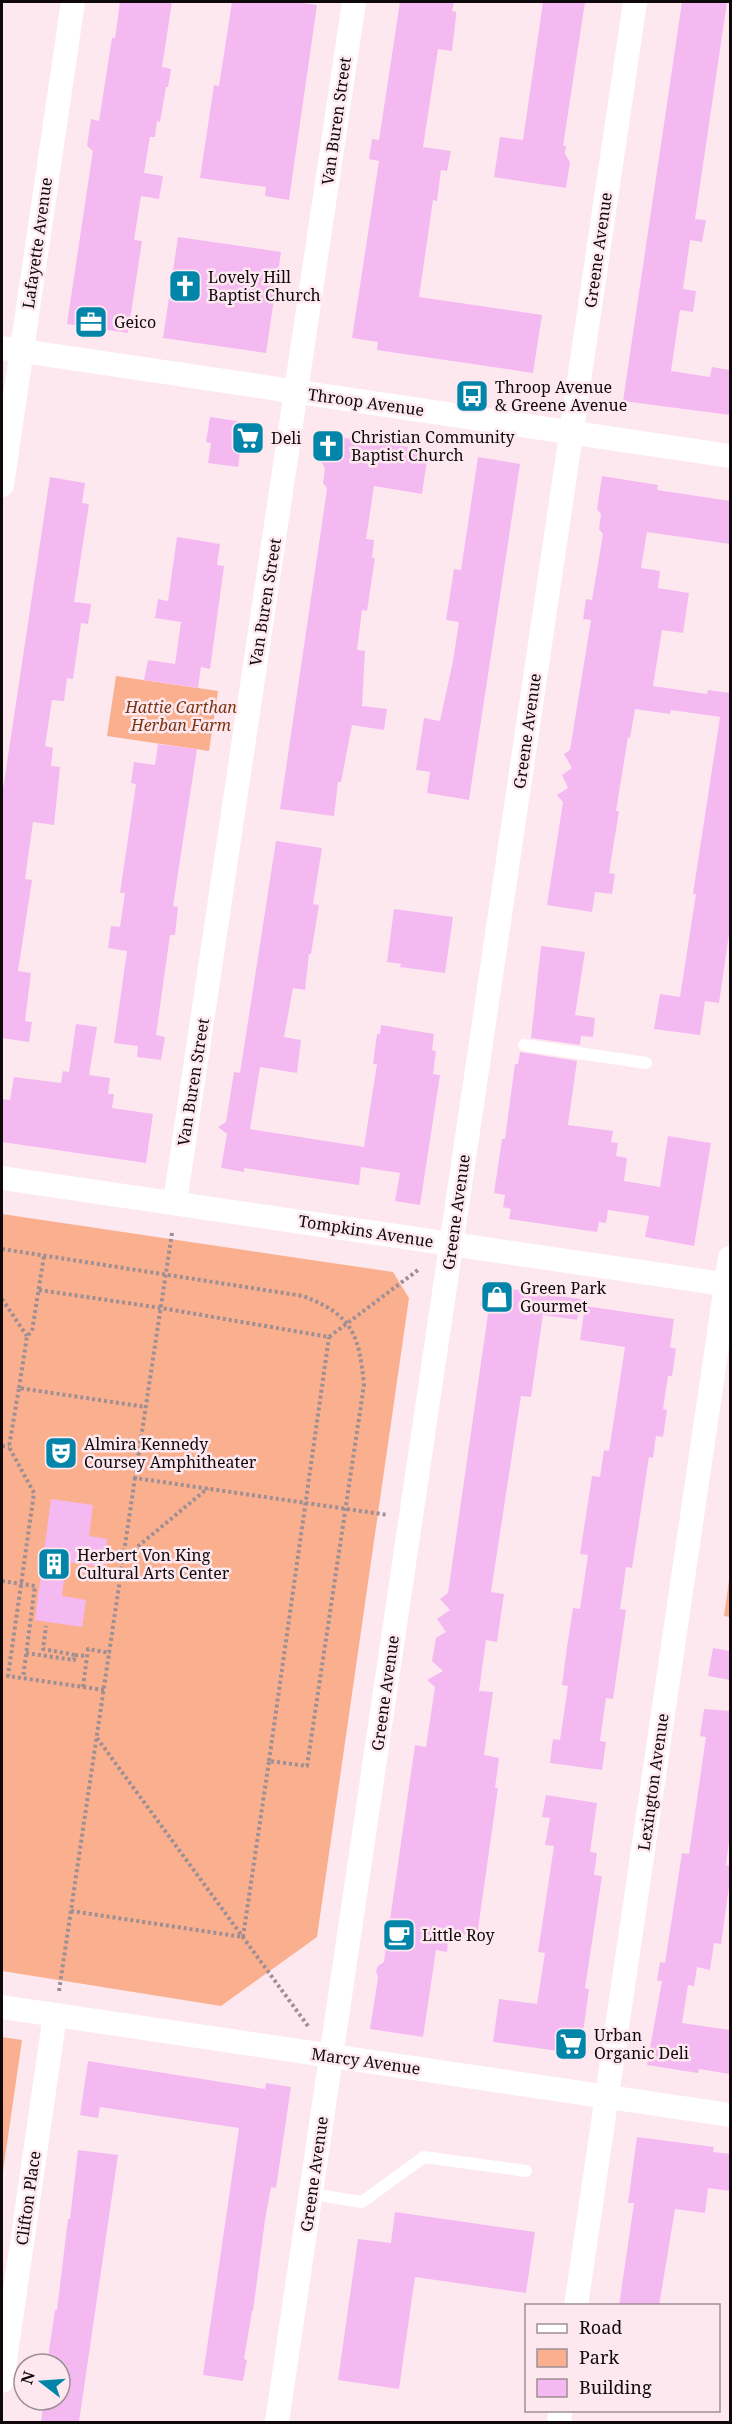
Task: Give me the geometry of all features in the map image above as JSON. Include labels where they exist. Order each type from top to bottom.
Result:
[{"type":"street","name":"Lafayette Avenue","points":[[2,485],[11,350],[73,2]]},
{"type":"street","name":"Van Buren Street","points":[[175,1202],[354,2]]},
{"type":"street","name":"Greene Avenue","points":[[277,2422],[635,2]]},
{"type":"street","name":"Throop Avenue","points":[[11,350],[730,456]]},
{"type":"street","name":"Tompkins Avenue","points":[[2,1178],[729,1285]]},
{"type":"street","name":"Lexington Avenue","points":[[576,2304],[729,1285],[730,1258]]},
{"type":"street","name":"Marcy Avenue","points":[[2,2007],[730,2115]]},
{"type":"street","name":"Clifton Place","points":[[2,2381],[55,2015]]},
{"type":"lane","points":[[524,1045],[646,1063]]},
{"type":"lane","points":[[311,2194],[362,2202],[424,2157],[526,2171]]},
{"type":"path","points":[[59,1991],[172,1233]]},
{"type":"path","points":[[2,1249],[303,1296],[327,1305],[347,1323],[360,1350],[364,1385],[307,1766],[269,1761]]},
{"type":"path","points":[[44,1256],[32,1331],[27,1336],[9,1447],[34,1493],[8,1676],[104,1690]]},
{"type":"path","points":[[243,1937],[329,1338],[418,1270]]},
{"type":"path","points":[[39,1290],[161,1308],[329,1338]]},
{"type":"path","points":[[2,1299],[27,1336]]},
{"type":"path","points":[[19,1388],[146,1407]]},
{"type":"path","points":[[2,1446],[9,1447]]},
{"type":"path","points":[[135,1478],[411,1519]]},
{"type":"path","points":[[123,1558],[208,1488]]},
{"type":"path","points":[[2,1581],[35,1586],[23,1678]]},
{"type":"path","points":[[46,1626],[43,1649],[87,1656]]},
{"type":"path","points":[[82,1687],[88,1649],[110,1653]]},
{"type":"path","points":[[26,1653],[74,1660],[75,1654]]},
{"type":"path","points":[[97,1738],[308,2025]]},
{"type":"path","points":[[71,1911],[243,1937]]},
{"type":"green space","name":"Hattie Carthan Herban Farm","points":[[116,676],[218,691],[209,751],[107,736]]},
{"type":"green space","points":[[2,1214],[393,1272],[409,1298],[317,1937],[221,2006],[2,1971]]},
{"type":"green space","points":[[730,1573],[730,1617],[724,1616]]},
{"type":"green space","points":[[2,2037],[22,2040],[2,2178]]},
{"type":"building","points":[[120,2],[172,2],[162,67],[171,69],[160,122],[157,121],[155,137],[150,137],[144,173],[163,176],[159,199],[141,196],[134,240],[142,241],[128,333],[67,324],[93,151],[87,146],[91,119],[99,121]]},
{"type":"building","points":[[232,2],[295,2],[317,5],[289,200],[265,196],[266,187],[200,178],[214,85],[219,86]]},
{"type":"building","points":[[400,2],[454,3],[452,11],[456,12],[452,51],[438,49],[423,147],[451,151],[447,171],[441,170],[437,201],[433,200],[419,297],[542,315],[533,373],[377,350],[378,342],[352,338],[379,161],[369,159],[372,139],[379,140]]},
{"type":"building","points":[[543,2],[585,2],[563,146],[566,146],[565,154],[570,162],[566,188],[494,177],[500,137],[523,140]]},
{"type":"building","points":[[682,2],[727,2],[695,219],[706,220],[702,242],[690,240],[683,289],[696,291],[693,312],[680,310],[671,371],[710,377],[712,367],[730,370],[730,415],[623,401]]},
{"type":"building","points":[[178,237],[281,252],[266,353],[163,338]]},
{"type":"building","points":[[210,417],[256,424],[252,449],[241,447],[238,467],[208,463],[211,443],[206,442]]},
{"type":"building","points":[[326,435],[408,447],[407,450],[428,453],[422,494],[374,486],[366,539],[374,540],[372,558],[375,558],[367,611],[362,610],[357,650],[365,651],[362,706],[387,709],[384,730],[352,725],[341,782],[338,782],[334,816],[280,809],[327,488],[323,483],[325,468],[322,464]]},
{"type":"building","points":[[478,457],[520,464],[469,800],[427,793],[430,772],[416,770],[424,718],[440,721],[453,661],[459,622],[446,620],[454,569],[461,570]]},
{"type":"building","points":[[602,476],[658,485],[657,490],[730,501],[730,544],[647,532],[641,568],[660,571],[658,588],[689,593],[683,633],[662,630],[653,686],[707,694],[708,690],[730,693],[730,927],[719,1003],[705,1001],[700,1035],[654,1029],[660,994],[680,997],[720,717],[671,710],[670,714],[635,709],[616,811],[619,811],[609,873],[615,874],[612,894],[595,892],[592,912],[547,905],[563,802],[557,795],[568,788],[562,775],[572,768],[564,754],[570,750],[591,620],[583,619],[586,599],[592,600],[603,534],[599,529],[601,514],[597,509]]},
{"type":"building","points":[[50,477],[85,483],[82,503],[89,504],[74,602],[91,604],[88,624],[81,623],[73,679],[67,678],[64,701],[52,700],[45,746],[53,748],[51,766],[60,767],[54,825],[33,822],[25,879],[32,880],[18,971],[31,973],[25,1021],[32,1022],[29,1042],[2,1038],[2,796]]},
{"type":"building","points":[[177,537],[220,544],[217,565],[224,566],[210,669],[201,667],[198,688],[144,680],[148,660],[175,664],[181,622],[155,618],[158,599],[168,601]]},
{"type":"building","points":[[158,744],[197,749],[173,906],[178,907],[175,935],[170,935],[156,1035],[165,1037],[161,1060],[137,1057],[138,1046],[114,1043],[127,951],[108,948],[111,926],[120,927],[125,893],[120,893],[136,784],[131,783],[134,762],[155,765]]},
{"type":"building","points":[[276,841],[322,848],[313,904],[319,905],[311,954],[309,954],[305,990],[293,988],[284,1037],[301,1040],[297,1073],[260,1067],[250,1129],[364,1147],[377,1064],[373,1064],[377,1034],[380,1034],[381,1025],[434,1034],[432,1050],[436,1051],[433,1074],[440,1075],[420,1205],[395,1201],[400,1173],[361,1167],[359,1185],[244,1168],[244,1172],[221,1168],[227,1134],[218,1127],[226,1122],[234,1072],[240,1073]]},
{"type":"building","points":[[394,909],[453,917],[445,973],[400,967],[401,964],[387,962]]},
{"type":"building","points":[[541,946],[585,952],[575,1015],[595,1018],[593,1037],[581,1036],[580,1045],[531,1038]]},
{"type":"building","points":[[76,1024],[97,1027],[89,1075],[110,1078],[108,1094],[114,1094],[112,1108],[153,1114],[146,1163],[2,1142],[2,1099],[10,1100],[14,1077],[61,1083],[63,1071],[69,1072]]},
{"type":"building","points":[[520,1052],[577,1061],[568,1125],[613,1131],[611,1142],[618,1143],[616,1156],[627,1158],[624,1181],[660,1187],[668,1136],[711,1143],[694,1246],[645,1237],[649,1216],[608,1210],[606,1223],[599,1222],[597,1232],[509,1219],[511,1209],[503,1207],[505,1195],[494,1193],[502,1139],[505,1139],[515,1064],[518,1064]]},
{"type":"building","points":[[483,1285],[581,1299],[577,1320],[543,1315],[531,1397],[521,1396],[491,1592],[504,1594],[497,1642],[486,1640],[479,1691],[493,1692],[484,1755],[499,1758],[495,1788],[498,1788],[477,1936],[449,1932],[447,1952],[436,1950],[423,2037],[370,2029],[378,1978],[376,1971],[378,1966],[384,1962],[415,1745],[426,1747],[435,1687],[427,1680],[443,1671],[432,1661],[436,1638],[446,1632],[437,1619],[450,1610],[440,1599],[448,1593],[489,1307],[480,1306]]},
{"type":"building","points":[[585,1306],[674,1319],[670,1347],[676,1349],[672,1376],[668,1376],[663,1409],[667,1410],[663,1437],[656,1436],[653,1458],[649,1457],[632,1568],[626,1567],[620,1609],[626,1610],[613,1699],[606,1698],[600,1741],[606,1742],[602,1770],[550,1763],[553,1739],[560,1740],[568,1686],[562,1685],[567,1647],[573,1608],[580,1609],[588,1555],[580,1554],[592,1476],[600,1477],[604,1450],[609,1451],[625,1347],[580,1340]]},
{"type":"building","name":"Herbert Von King Cultural Arts Center","points":[[51,1499],[93,1505],[89,1536],[107,1539],[104,1567],[66,1562],[62,1596],[86,1600],[82,1627],[35,1620]]},
{"type":"building","points":[[713,1648],[730,1651],[730,1680],[708,1676]]},
{"type":"building","points":[[704,1709],[730,1711],[730,1833],[726,1865],[730,1866],[730,1879],[721,1944],[714,1943],[710,1970],[697,1967],[694,1986],[688,1985],[682,2023],[730,2030],[730,2074],[699,2069],[698,2073],[647,2065],[662,1981],[657,1981],[660,1962],[665,1963],[682,1853],[689,1854],[706,1737],[700,1736]]},
{"type":"building","points":[[546,1795],[597,1803],[590,1852],[597,1853],[594,1875],[602,1876],[585,1988],[589,1989],[580,2054],[493,2042],[499,1999],[537,2004],[545,1953],[538,1952],[554,1846],[545,1845],[550,1818],[542,1817]]},
{"type":"building","points":[[88,2061],[265,2089],[266,2083],[291,2087],[276,2188],[271,2187],[265,2220],[244,2359],[247,2360],[243,2381],[203,2375],[239,2128],[100,2107],[98,2118],[80,2115]]},
{"type":"building","points":[[637,2137],[714,2147],[713,2152],[730,2154],[730,2191],[708,2188],[705,2213],[675,2209],[659,2304],[619,2304],[634,2203],[628,2203]]},
{"type":"building","points":[[78,2150],[118,2155],[79,2422],[41,2422],[42,2412],[72,2412],[72,2352],[49,2352],[55,2310],[57,2310],[68,2219],[70,2219]]},
{"type":"building","points":[[395,2212],[535,2232],[526,2293],[415,2277],[399,2389],[338,2380],[358,2239],[391,2243]]},
{"type":"place","name":"Lovely Hill Baptist Church","points":[[185,286]]},
{"type":"place","name":"Geico","points":[[91,322]]},
{"type":"place","name":"Throop Avenue & Greene Avenue","points":[[472,396]]},
{"type":"place","name":"Deli","points":[[248,438]]},
{"type":"place","name":"Christian Community Baptist Church","points":[[328,446]]},
{"type":"place","name":"Green Park Gourmet","points":[[497,1297]]},
{"type":"place","name":"Almira Kennedy Coursey Amphitheater","points":[[61,1453]]},
{"type":"place","name":"Herbert Von King Cultural Arts Center","points":[[54,1564]]},
{"type":"place","name":"Little Roy","points":[[399,1935]]},
{"type":"place","name":"Urban Organic Deli","points":[[571,2044]]}]
